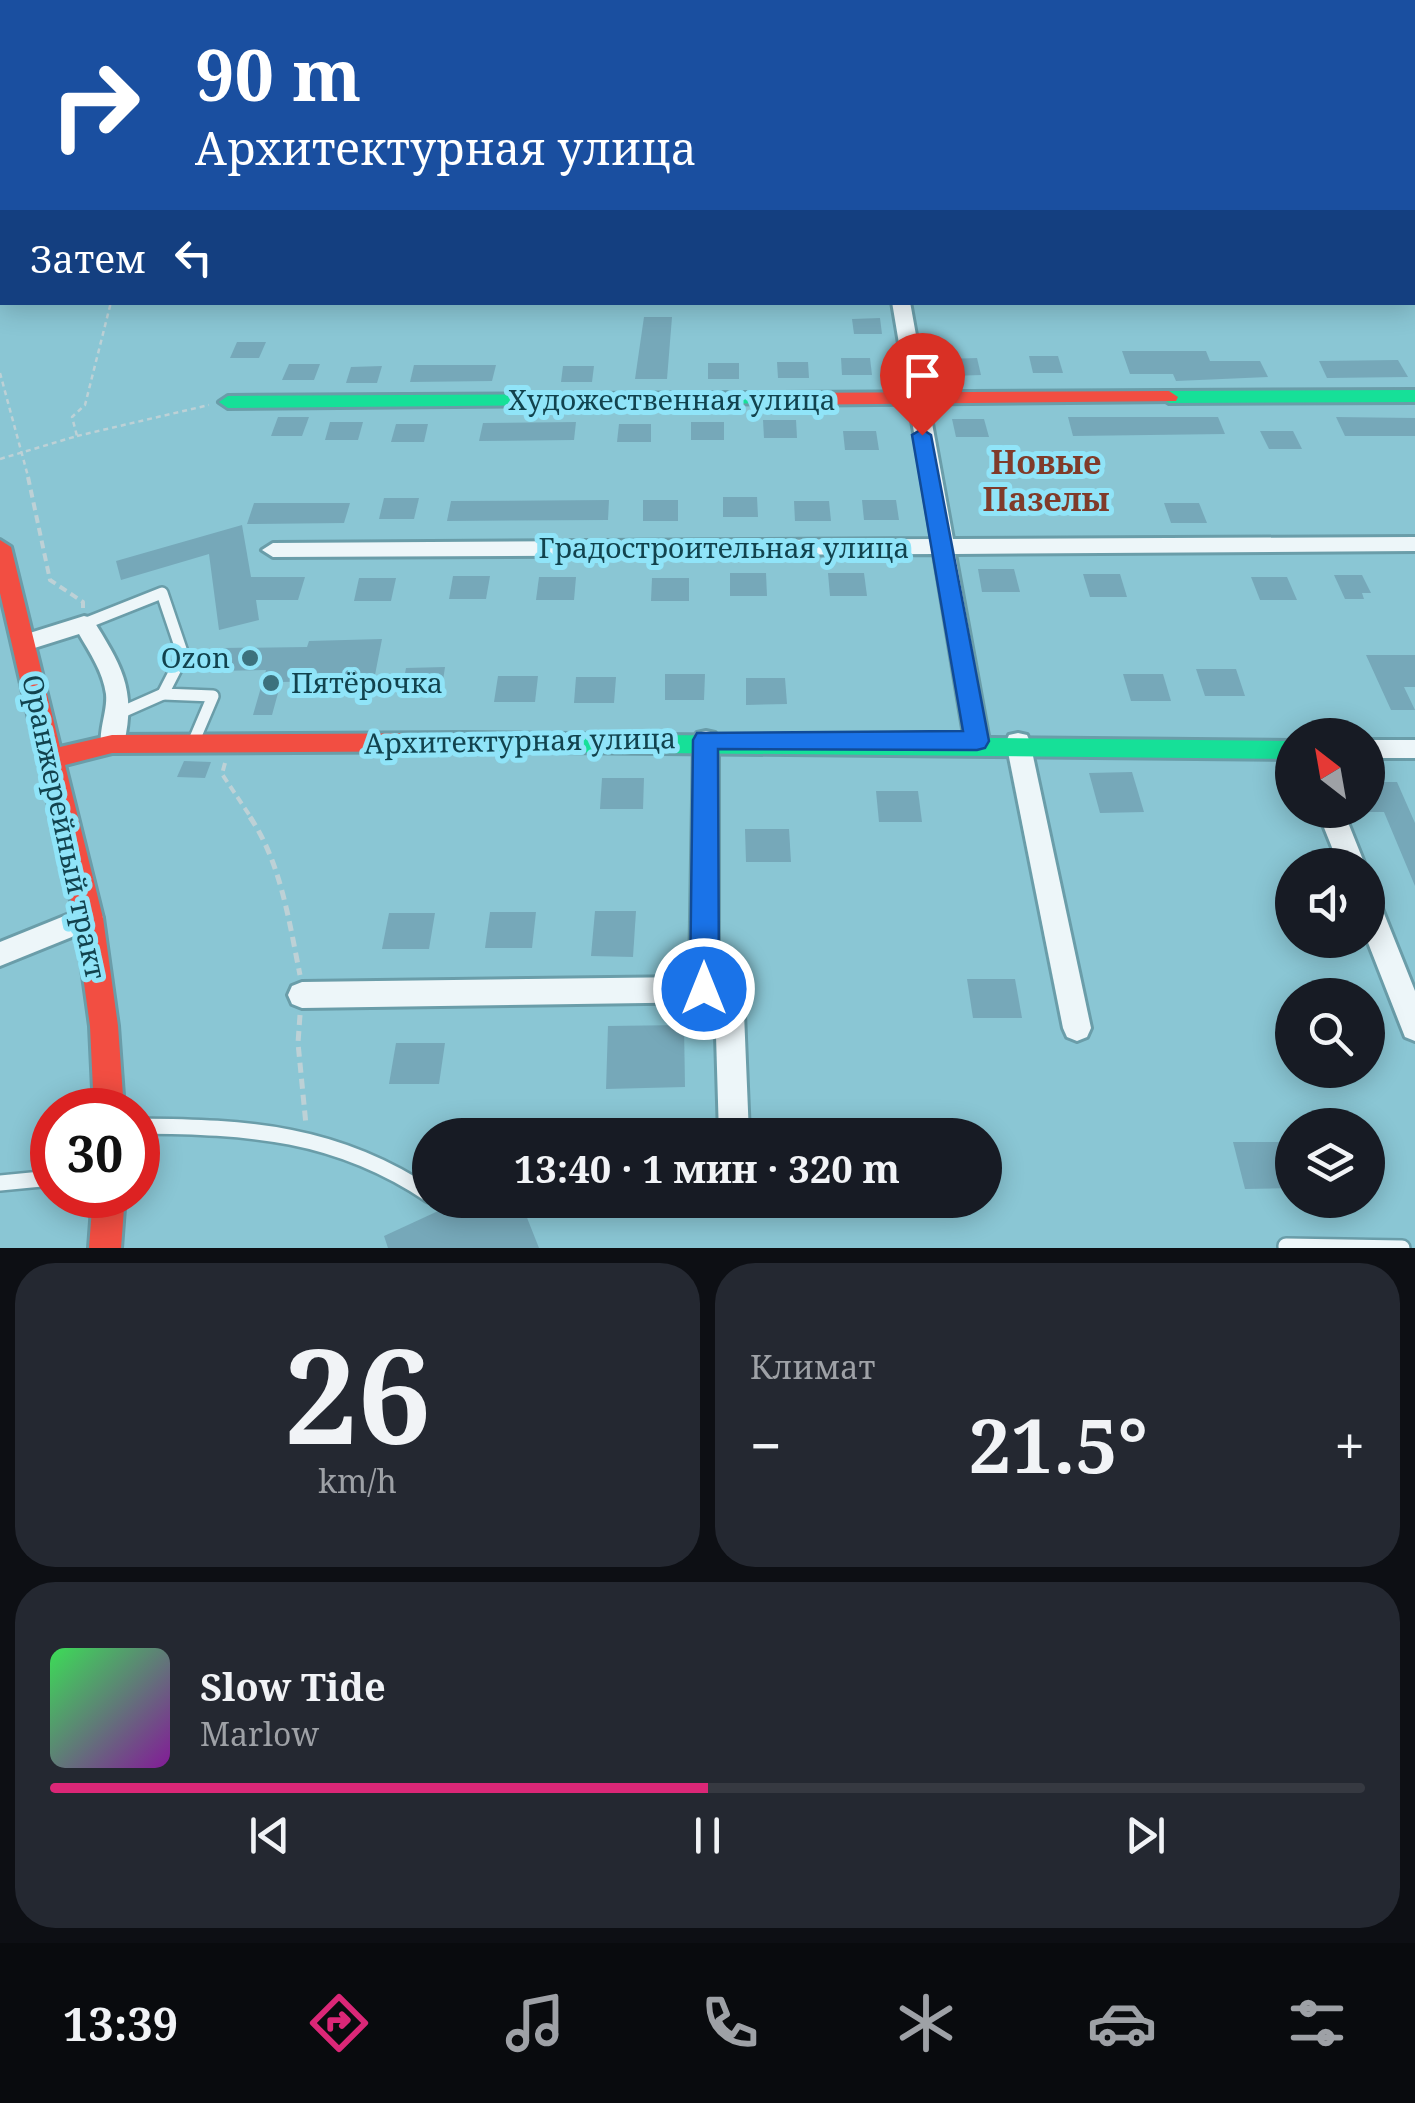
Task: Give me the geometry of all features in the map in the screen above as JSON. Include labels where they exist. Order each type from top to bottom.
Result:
[{"type":"street","points":[[901,305],[977,741]]},
{"type":"street","name":"Художественная улица","points":[[228,402],[1415,396]]},
{"type":"street","name":"Градостроительная улица","points":[[273,550],[1415,544]]},
{"type":"street","name":"Оранжерейный тракт","points":[[0,547],[89,918],[104,1026],[108,1088]]},
{"type":"street","points":[[25,643],[84,624],[118,681],[120,713],[112,744]]},
{"type":"street","points":[[704,989],[706,740]]},
{"type":"street","name":"Архитектурная улица","points":[[50,759],[112,744],[193,743],[977,741],[1275,750]]},
{"type":"street","points":[[1018,742],[1076,1028]]},
{"type":"street","points":[[1385,749],[1415,748]]},
{"type":"street","points":[[0,954],[89,918]]},
{"type":"street","points":[[1385,950],[1415,1028]]},
{"type":"street","points":[[302,996],[729,990],[733,1118]]},
{"type":"street","points":[[105,1248],[107,1218]]},
{"type":"lane","points":[[84,624],[162,592],[183,655],[163,694]]},
{"type":"lane","points":[[120,713],[163,694],[213,696],[193,743]]},
{"type":"lane","points":[[160,1126],[198,1126],[306,1140],[379,1162],[412,1183]]},
{"type":"lane","points":[[0,1184],[30,1181]]},
{"type":"lane","points":[[1286,1246],[1402,1248]]},
{"type":"path","points":[[77,436],[72,417],[85,405],[110,305]]},
{"type":"path","points":[[0,372],[23,452],[50,580],[83,602],[84,624]]},
{"type":"path","points":[[0,458],[228,402]]},
{"type":"path","points":[[231,744],[222,774],[263,836],[283,893],[302,996],[298,1043],[306,1140]]},
{"type":"building","points":[[644,317],[672,317],[667,379],[635,379]]},
{"type":"building","points":[[880,318],[882,334],[854,334],[852,319]]},
{"type":"building","points":[[237,342],[266,342],[259,358],[230,358]]},
{"type":"building","points":[[1122,351],[1206,351],[1210,361],[1260,361],[1268,377],[1176,381],[1173,374],[1130,374]]},
{"type":"building","points":[[1029,356],[1058,356],[1063,373],[1033,373]]},
{"type":"building","points":[[841,358],[870,358],[872,375],[842,375]]},
{"type":"building","points":[[977,358],[981,375],[951,376],[948,359]]},
{"type":"building","points":[[1398,360],[1408,377],[1327,378],[1319,361]]},
{"type":"building","points":[[777,362],[808,362],[809,378],[778,378]]},
{"type":"building","points":[[708,363],[739,363],[739,379],[708,379]]},
{"type":"building","points":[[289,364],[320,364],[314,380],[282,380]]},
{"type":"building","points":[[414,365],[496,365],[492,381],[410,382]]},
{"type":"building","points":[[382,366],[377,383],[346,383],[351,367]]},
{"type":"building","points":[[563,366],[594,366],[592,382],[561,382]]},
{"type":"building","points":[[278,417],[309,417],[302,436],[271,436]]},
{"type":"building","points":[[1068,417],[1218,417],[1225,434],[1073,436]]},
{"type":"building","points":[[1336,417],[1415,418],[1415,436],[1345,436]]},
{"type":"building","points":[[952,419],[984,419],[989,437],[956,437]]},
{"type":"building","points":[[763,420],[796,420],[797,438],[764,438]]},
{"type":"building","points":[[330,422],[363,422],[358,440],[325,440]]},
{"type":"building","points":[[576,422],[574,440],[479,441],[483,423]]},
{"type":"building","points":[[691,422],[724,422],[724,440],[691,440]]},
{"type":"building","points":[[396,424],[428,424],[424,442],[391,442]]},
{"type":"building","points":[[619,424],[651,424],[651,442],[617,442]]},
{"type":"building","points":[[843,431],[876,431],[879,450],[845,450]]},
{"type":"building","points":[[1260,431],[1293,431],[1302,449],[1269,449]]},
{"type":"building","points":[[723,497],[757,497],[758,517],[723,517]]},
{"type":"building","points":[[384,498],[419,498],[414,519],[379,519]]},
{"type":"building","points":[[609,500],[608,520],[447,521],[451,501]]},
{"type":"building","points":[[643,500],[678,500],[678,521],[643,521]]},
{"type":"building","points":[[862,500],[896,500],[899,520],[864,520]]},
{"type":"building","points":[[794,501],[829,501],[831,521],[795,521]]},
{"type":"building","points":[[254,503],[350,503],[344,523],[247,524]]},
{"type":"building","points":[[1164,503],[1199,503],[1207,523],[1171,523]]},
{"type":"building","points":[[242,525],[251,577],[305,577],[298,600],[256,600],[259,620],[219,630],[209,554],[121,580],[116,561]]},
{"type":"building","points":[[978,569],[1014,569],[1020,592],[982,592]]},
{"type":"building","points":[[730,573],[766,573],[767,596],[730,596]]},
{"type":"building","points":[[828,573],[864,573],[867,596],[830,596]]},
{"type":"building","points":[[1083,574],[1120,574],[1127,597],[1090,597]]},
{"type":"building","points":[[1334,575],[1362,575],[1371,593],[1362,593],[1364,599],[1345,599]]},
{"type":"building","points":[[453,576],[490,576],[486,599],[449,599]]},
{"type":"building","points":[[539,577],[576,577],[574,600],[536,600]]},
{"type":"building","points":[[1251,577],[1287,577],[1297,600],[1260,600]]},
{"type":"building","points":[[359,578],[396,578],[391,601],[354,601]]},
{"type":"building","points":[[652,578],[689,578],[689,601],[651,601]]},
{"type":"building","points":[[382,639],[374,680],[281,682],[272,715],[253,715],[266,670],[216,671],[223,648],[307,647],[309,641]]},
{"type":"building","points":[[1366,655],[1415,655],[1415,687],[1404,687],[1415,710],[1391,710]]},
{"type":"building","points":[[445,667],[441,694],[401,694],[406,668]]},
{"type":"building","points":[[1196,669],[1236,669],[1245,696],[1205,696]]},
{"type":"building","points":[[665,674],[705,674],[704,700],[665,700]]},
{"type":"building","points":[[1123,674],[1163,674],[1171,701],[1131,701]]},
{"type":"building","points":[[498,676],[538,676],[535,702],[494,702]]},
{"type":"building","points":[[576,677],[616,677],[614,703],[574,703]]},
{"type":"building","points":[[746,678],[785,678],[787,704],[746,705]]},
{"type":"building","points":[[184,761],[211,762],[205,778],[177,777]]},
{"type":"building","points":[[1132,772],[1144,812],[1100,813],[1089,773]]},
{"type":"building","points":[[602,778],[644,778],[643,809],[600,809]]},
{"type":"building","points":[[1385,782],[1397,782],[1415,823],[1415,886],[1385,814]]},
{"type":"building","points":[[876,791],[918,791],[922,822],[879,822]]},
{"type":"building","points":[[745,829],[789,829],[791,862],[746,862]]},
{"type":"building","points":[[595,911],[636,911],[633,957],[591,956]]},
{"type":"building","points":[[490,912],[536,912],[532,948],[485,948]]},
{"type":"building","points":[[389,913],[435,913],[429,949],[382,949]]},
{"type":"building","points":[[967,979],[1015,979],[1022,1018],[973,1018]]},
{"type":"building","points":[[684,1025],[685,1087],[606,1089],[608,1026]]},
{"type":"building","points":[[396,1043],[445,1043],[439,1084],[389,1084]]},
{"type":"building","points":[[1233,1142],[1275,1142],[1275,1188],[1245,1189]]},
{"type":"building","points":[[423,1218],[527,1218],[539,1248],[388,1248],[384,1236]]},
{"type":"traffic: fast","points":[[1169,397],[1415,396]]},
{"type":"traffic: fast","points":[[228,402],[780,399]]},
{"type":"traffic: fast","points":[[466,742],[1275,750]]},
{"type":"traffic: jam","points":[[780,399],[1169,397]]},
{"type":"traffic: jam","points":[[0,547],[89,918],[104,1026],[108,1088]]},
{"type":"traffic: jam","points":[[50,759],[112,744],[466,742]]},
{"type":"traffic: jam","points":[[105,1248],[107,1218]]},
{"type":"place","name":"Ozon","points":[[250,658]]},
{"type":"place","name":"Пятёрочка","points":[[271,683]]},
{"type":"district","name":"Новые Пазелы","points":[[1046,482]]},
{"type":"route","points":[[704,989],[706,740],[977,741],[922,435]]}]
